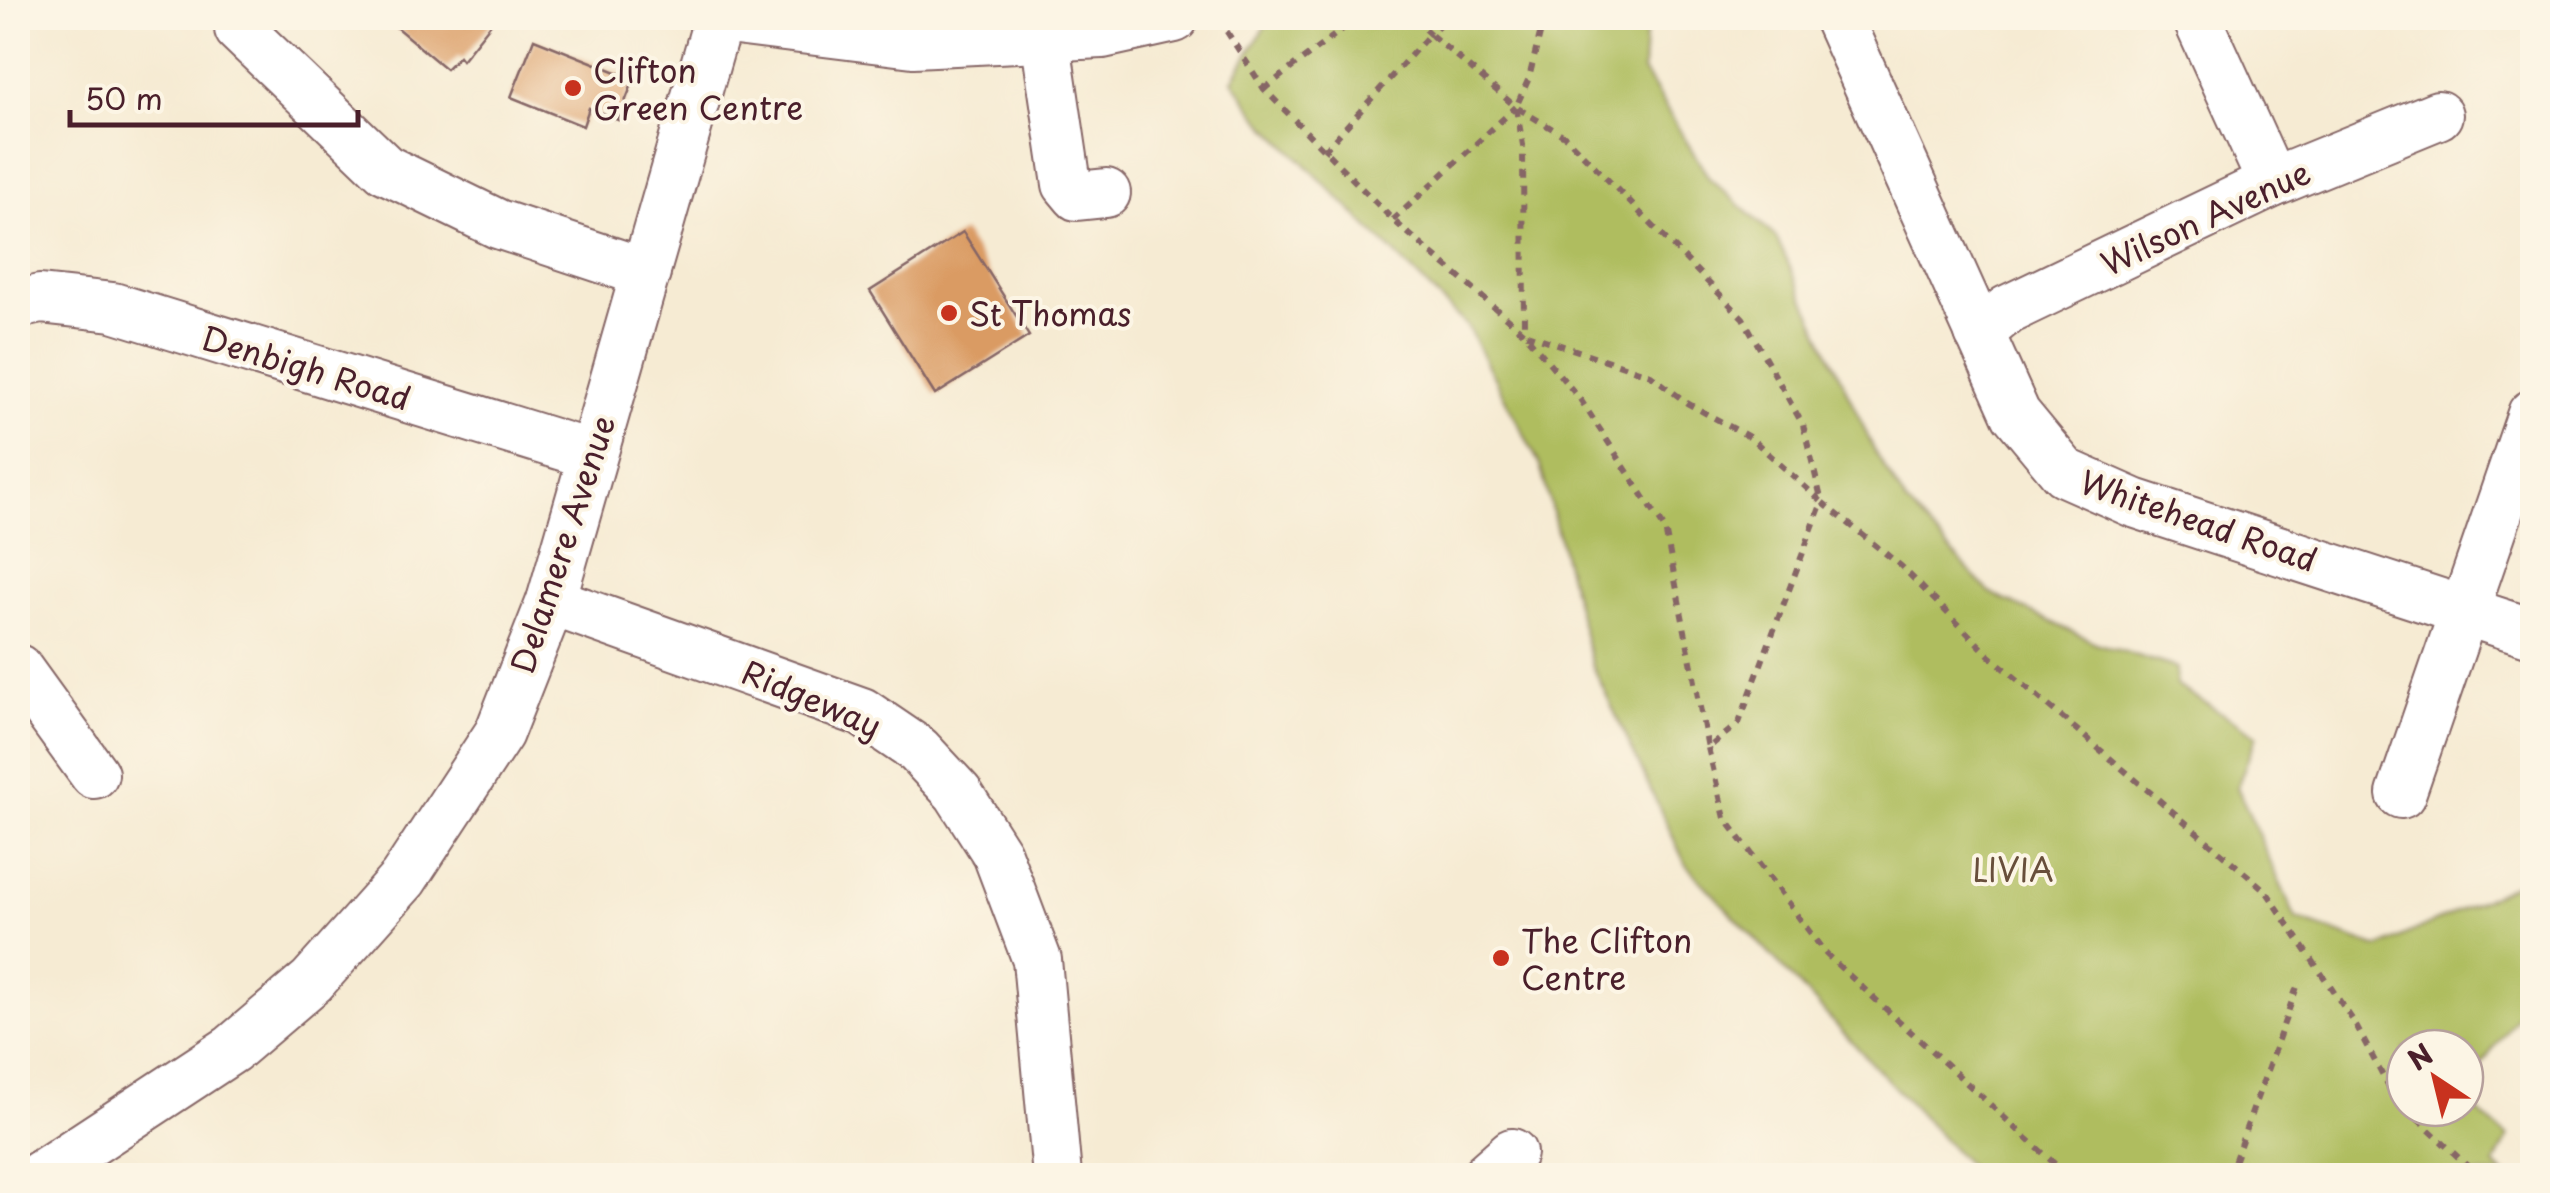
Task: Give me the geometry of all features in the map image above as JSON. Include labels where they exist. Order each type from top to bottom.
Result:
[{"type":"street","points":[[715,19],[913,43],[1102,34],[1169,18]]},
{"type":"street","name":"Whitehead Road","points":[[1838,18],[2016,414],[2064,472],[2134,503],[2532,633]]},
{"type":"street","points":[[2197,18],[2272,183]]},
{"type":"street","name":"Delamere Avenue","points":[[39,1176],[232,1049],[312,981],[390,894],[499,732],[551,601],[715,19]]},
{"type":"street","points":[[239,29],[384,169],[498,224],[646,273]]},
{"type":"street","points":[[1045,36],[1067,184],[1078,196],[1106,193]]},
{"type":"street","name":"Wilson Avenue","points":[[1979,333],[2006,310],[2272,183],[2438,115]]},
{"type":"street","name":"Denbigh Road","points":[[18,304],[40,299],[113,307],[592,455]]},
{"type":"street","points":[[2400,794],[2532,414]]},
{"type":"street","name":"Ridgeway","points":[[551,601],[815,692],[862,712],[918,750],[958,793],[997,854],[1037,960],[1057,1176]]},
{"type":"street","points":[[18,669],[94,774]]},
{"type":"path","points":[[1218,18],[1264,89],[1393,220],[1524,333],[1580,400],[1664,529],[1724,818],[1826,954],[2068,1176]]},
{"type":"path","points":[[1264,89],[1357,18]]},
{"type":"path","points":[[1413,18],[1516,107],[1566,137],[1742,318],[1803,425],[1822,502],[1739,723],[1708,748]]},
{"type":"path","points":[[1324,151],[1446,18]]},
{"type":"path","points":[[1393,220],[1516,107],[1529,78],[1544,18]]},
{"type":"path","points":[[1516,107],[1523,145],[1524,333]]},
{"type":"path","points":[[1524,333],[1651,375],[1687,403],[1751,438],[1901,566],[1990,656],[2266,892],[2354,1022],[2385,1079]]},
{"type":"path","points":[[2230,1176],[2297,987]]},
{"type":"path","points":[[2426,1128],[2478,1176]]},
{"type":"green space","name":"LIVIA","points":[[1270,18],[1646,18],[1643,71],[1709,178],[1776,237],[1875,452],[1906,503],[1990,593],[2096,643],[2177,668],[2176,685],[2257,735],[2237,787],[2296,919],[2379,948],[2527,879],[2532,872],[2532,995],[2485,1060],[2485,1028],[2385,1028],[2385,1128],[2485,1128],[2485,1118],[2508,1137],[2495,1165],[2505,1175],[1977,1175],[1686,865],[1591,662],[1540,465],[1467,326],[1260,119],[1233,80]]},
{"type":"building","points":[[385,18],[493,21],[462,60],[459,56],[446,69]]},
{"type":"building","name":"Clifton Green Centre","points":[[534,39],[634,79],[618,120],[589,108],[583,126],[511,97]]},
{"type":"building","name":"St Thomas","points":[[963,232],[1029,336],[935,395],[870,291]]},
{"type":"place","name":"Clifton Green Centre","points":[[573,88]]},
{"type":"place","name":"St Thomas","points":[[949,313]]},
{"type":"place","name":"The Clifton Centre","points":[[1501,958]]}]
